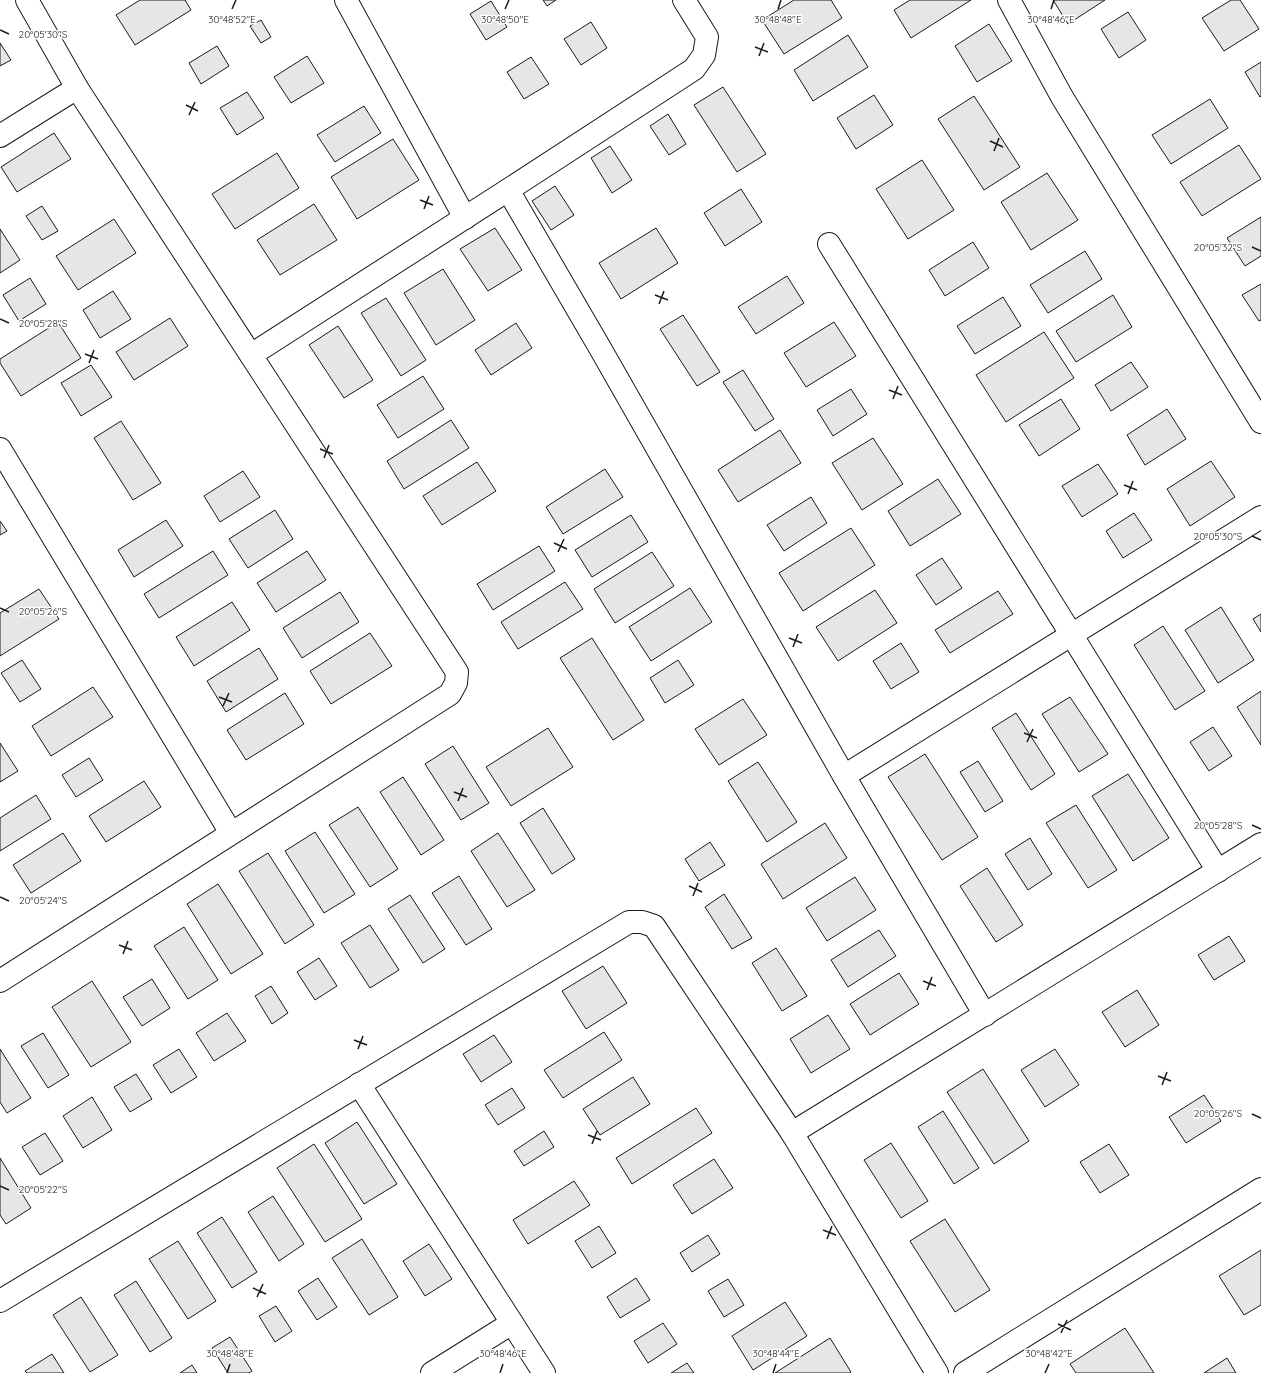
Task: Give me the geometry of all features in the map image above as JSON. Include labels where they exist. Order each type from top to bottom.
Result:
[{"type":"street","points":[[1,977],[231,834],[450,694],[456,683],[457,672],[78,88],[27,0]]},
{"type":"street","points":[[346,0],[465,218]]},
{"type":"street","points":[[251,355],[694,69],[704,55],[707,37],[684,0]]},
{"type":"street","points":[[1009,0],[1062,97],[1261,422]]},
{"type":"street","points":[[0,136],[78,88]]},
{"type":"street","points":[[508,190],[600,348],[844,776],[985,1015]]},
{"type":"street","points":[[829,244],[1218,871]]},
{"type":"street","points":[[0,449],[231,834]]},
{"type":"street","points":[[844,776],[1261,517]]},
{"type":"street","points":[[792,1133],[1261,844]]},
{"type":"street","points":[[0,1301],[629,922],[642,922],[654,926],[792,1133],[937,1373]]},
{"type":"street","points":[[359,1084],[544,1373]]},
{"type":"street","points":[[965,1373],[1261,1189]]},
{"type":"street","points":[[432,1373],[512,1323]]},
{"type":"building","points":[[140,0],[185,0],[191,10],[135,45],[116,15]]},
{"type":"building","points":[[543,0],[556,0],[547,6]]},
{"type":"building","points":[[794,0],[831,0],[842,18],[784,54],[762,20]]},
{"type":"building","points":[[910,0],[971,0],[911,38],[894,10]]},
{"type":"building","points":[[1053,0],[1105,0],[1068,24]]},
{"type":"building","points":[[1231,0],[1240,0],[1259,29],[1224,51],[1202,18]]},
{"type":"building","points":[[491,1],[507,27],[486,40],[470,14]]},
{"type":"building","points":[[1128,12],[1146,40],[1119,58],[1101,29]]},
{"type":"building","points":[[261,20],[271,37],[261,43],[250,26]]},
{"type":"building","points":[[591,22],[607,48],[581,65],[564,39]]},
{"type":"building","points":[[989,24],[1012,61],[977,82],[955,46]]},
{"type":"building","points":[[848,35],[868,67],[813,101],[794,70]]},
{"type":"building","points":[[0,43],[11,60],[0,66]]},
{"type":"building","points":[[217,46],[229,66],[201,84],[189,63]]},
{"type":"building","points":[[307,56],[324,83],[291,103],[274,77]]},
{"type":"building","points":[[531,57],[549,84],[524,99],[507,72]]},
{"type":"building","points":[[1261,62],[1261,96],[1260,97],[1245,72]]},
{"type":"building","points":[[723,87],[766,154],[737,172],[694,105]]},
{"type":"building","points":[[247,92],[264,118],[237,135],[220,108]]},
{"type":"building","points":[[874,95],[893,125],[856,149],[837,118]]},
{"type":"building","points":[[974,96],[1020,167],[984,190],[938,119]]},
{"type":"building","points":[[1210,99],[1228,128],[1171,164],[1152,135]]},
{"type":"building","points":[[364,106],[381,133],[335,162],[317,135]]},
{"type":"building","points":[[668,114],[686,144],[669,155],[650,126]]},
{"type":"building","points":[[54,133],[71,159],[17,192],[1,167]]},
{"type":"building","points":[[393,139],[419,180],[357,219],[331,177]]},
{"type":"building","points":[[1239,145],[1261,179],[1202,216],[1180,182]]},
{"type":"building","points":[[610,146],[632,180],[612,193],[591,158]]},
{"type":"building","points":[[277,153],[299,188],[235,229],[212,194]]},
{"type":"building","points":[[922,160],[954,210],[908,239],[876,189]]},
{"type":"building","points":[[1047,173],[1078,220],[1031,250],[1001,202]]},
{"type":"building","points":[[555,186],[574,215],[551,230],[532,201]]},
{"type":"building","points":[[741,189],[762,222],[725,246],[704,213]]},
{"type":"building","points":[[314,204],[337,240],[280,275],[257,240]]},
{"type":"building","points":[[42,206],[58,231],[42,240],[26,216]]},
{"type":"building","points":[[1261,217],[1261,256],[1245,266],[1227,238]]},
{"type":"building","points":[[114,219],[136,253],[78,290],[56,256]]},
{"type":"building","points":[[495,228],[522,270],[488,291],[460,249]]},
{"type":"building","points":[[656,228],[678,263],[621,299],[599,263]]},
{"type":"building","points":[[0,229],[20,260],[0,273]]},
{"type":"building","points":[[973,242],[989,268],[945,296],[929,270]]},
{"type":"building","points":[[1085,251],[1102,279],[1048,313],[1030,285]]},
{"type":"building","points":[[443,269],[475,320],[436,345],[404,293]]},
{"type":"building","points":[[787,276],[804,303],[756,334],[738,307]]},
{"type":"building","points":[[30,278],[46,304],[19,321],[3,295]]},
{"type":"building","points":[[1261,284],[1261,320],[1259,321],[1242,295]]},
{"type":"building","points":[[113,291],[131,319],[100,338],[83,310]]},
{"type":"building","points":[[1113,295],[1132,327],[1076,362],[1056,331]]},
{"type":"building","points":[[1003,297],[1021,326],[975,354],[957,326]]},
{"type":"building","points":[[386,298],[426,360],[401,376],[361,313]]},
{"type":"building","points":[[683,315],[720,372],[697,386],[660,329]]},
{"type":"building","points":[[170,318],[188,346],[134,380],[116,352]]},
{"type":"building","points":[[58,322],[81,358],[21,396],[0,363],[0,359]]},
{"type":"building","points":[[834,322],[856,356],[806,387],[784,353]]},
{"type":"building","points":[[516,323],[532,348],[491,375],[475,350]]},
{"type":"building","points":[[338,326],[373,380],[344,398],[309,345]]},
{"type":"building","points":[[1044,332],[1074,378],[1006,422],[976,375]]},
{"type":"building","points":[[1131,362],[1148,387],[1111,411],[1095,385]]},
{"type":"building","points":[[91,365],[112,397],[81,416],[61,383]]},
{"type":"building","points":[[743,370],[774,419],[755,431],[723,382]]},
{"type":"building","points":[[423,376],[444,409],[398,438],[377,405]]},
{"type":"building","points":[[851,389],[867,414],[833,436],[817,410]]},
{"type":"building","points":[[1061,399],[1080,429],[1039,456],[1019,425]]},
{"type":"building","points":[[1167,409],[1186,439],[1145,465],[1127,435]]},
{"type":"building","points":[[451,420],[469,448],[404,489],[387,461]]},
{"type":"building","points":[[121,421],[161,483],[133,500],[94,438]]},
{"type":"building","points":[[780,430],[801,463],[738,502],[718,470]]},
{"type":"building","points":[[873,438],[903,484],[862,510],[832,463]]},
{"type":"building","points":[[1211,461],[1235,497],[1190,526],[1167,489]]},
{"type":"building","points":[[477,462],[496,491],[442,525],[423,496]]},
{"type":"building","points":[[1098,464],[1118,494],[1082,517],[1062,486]]},
{"type":"building","points":[[605,469],[623,497],[563,534],[546,507]]},
{"type":"building","points":[[243,471],[260,497],[220,522],[204,496]]},
{"type":"building","points":[[938,479],[961,514],[910,546],[888,511]]},
{"type":"building","points":[[811,497],[827,523],[784,551],[767,525]]},
{"type":"building","points":[[275,510],[293,539],[248,568],[229,539]]},
{"type":"building","points":[[1134,513],[1152,540],[1123,558],[1106,531]]},
{"type":"building","points":[[631,515],[648,542],[592,577],[575,550]]},
{"type":"building","points":[[166,520],[183,546],[134,577],[118,550]]},
{"type":"building","points":[[0,521],[7,531],[0,535]]},
{"type":"building","points":[[851,528],[875,565],[803,611],[779,573]]},
{"type":"building","points":[[539,546],[555,571],[493,610],[477,584]]},
{"type":"building","points":[[213,551],[228,575],[159,618],[144,594]]},
{"type":"building","points":[[307,551],[326,580],[276,612],[257,583]]},
{"type":"building","points":[[652,552],[674,586],[615,623],[594,589]]},
{"type":"building","points":[[942,558],[962,588],[936,605],[916,575]]},
{"type":"building","points":[[565,582],[583,609],[518,649],[501,622]]},
{"type":"building","points":[[690,588],[712,622],[651,661],[629,627]]},
{"type":"building","points":[[39,589],[59,619],[0,656],[0,613]]},
{"type":"building","points":[[875,590],[897,623],[838,661],[816,627]]},
{"type":"building","points":[[998,591],[1013,614],[950,653],[935,630]]},
{"type":"building","points":[[340,592],[359,622],[302,658],[283,628]]},
{"type":"building","points":[[232,602],[250,630],[194,666],[176,637]]},
{"type":"building","points":[[1221,607],[1254,660],[1218,683],[1185,630]]},
{"type":"building","points":[[1261,614],[1261,632],[1253,619]]},
{"type":"building","points":[[1163,626],[1205,691],[1175,710],[1134,645]]},
{"type":"building","points":[[370,633],[392,666],[331,704],[310,671]]},
{"type":"building","points":[[592,638],[644,720],[613,740],[560,658]]},
{"type":"building","points":[[901,643],[919,672],[891,689],[873,661]]},
{"type":"building","points":[[259,648],[278,679],[226,712],[207,681]]},
{"type":"building","points":[[22,660],[41,689],[20,702],[1,673]]},
{"type":"building","points":[[678,660],[694,685],[665,703],[650,678]]},
{"type":"building","points":[[93,687],[113,717],[51,756],[32,726]]},
{"type":"building","points":[[1261,691],[1261,745],[1237,707]]},
{"type":"building","points":[[285,693],[304,724],[246,760],[227,730]]},
{"type":"building","points":[[1070,697],[1108,754],[1079,772],[1042,714]]},
{"type":"building","points":[[743,699],[767,735],[719,765],[695,729]]},
{"type":"building","points":[[1016,713],[1055,774],[1031,790],[992,728]]},
{"type":"building","points":[[1213,727],[1232,756],[1209,771],[1190,742]]},
{"type":"building","points":[[548,728],[573,767],[511,806],[486,767]]},
{"type":"building","points":[[0,743],[18,771],[0,782]]},
{"type":"building","points":[[453,746],[489,803],[461,820],[425,764]]},
{"type":"building","points":[[925,754],[978,837],[942,860],[888,777]]},
{"type":"building","points":[[89,758],[103,780],[76,797],[62,775]]},
{"type":"building","points":[[978,761],[1003,801],[985,812],[960,772]]},
{"type":"building","points":[[758,762],[797,822],[767,842],[728,781]]},
{"type":"building","points":[[1128,774],[1169,838],[1133,861],[1092,796]]},
{"type":"building","points":[[403,777],[444,840],[421,855],[380,792]]},
{"type":"building","points":[[144,781],[161,807],[106,842],[89,816]]},
{"type":"building","points":[[36,795],[51,819],[0,851],[0,818]]},
{"type":"building","points":[[1076,805],[1117,870],[1088,888],[1046,823]]},
{"type":"building","points":[[358,807],[398,869],[370,887],[329,825]]},
{"type":"building","points":[[543,808],[575,859],[552,874],[520,823]]},
{"type":"building","points":[[825,823],[847,858],[783,899],[761,864]]},
{"type":"building","points":[[315,832],[355,894],[324,913],[285,851]]},
{"type":"building","points":[[63,833],[81,861],[31,893],[13,865]]},
{"type":"building","points":[[498,833],[535,890],[507,907],[471,851]]},
{"type":"building","points":[[1030,838],[1052,874],[1028,890],[1005,854]]},
{"type":"building","points":[[710,842],[725,865],[699,881],[685,859]]},
{"type":"building","points":[[268,853],[314,925],[285,944],[239,871]]},
{"type":"building","points":[[987,868],[1023,925],[996,942],[960,886]]},
{"type":"building","points":[[459,876],[492,929],[466,945],[432,893]]},
{"type":"building","points":[[855,877],[876,910],[827,941],[806,908]]},
{"type":"building","points":[[218,884],[263,954],[231,974],[187,904]]},
{"type":"building","points":[[724,894],[752,938],[732,949],[705,907]]},
{"type":"building","points":[[410,895],[445,949],[423,963],[388,909]]},
{"type":"building","points":[[370,925],[399,970],[370,988],[341,943]]},
{"type":"building","points":[[184,927],[218,980],[188,999],[154,946]]},
{"type":"building","points":[[879,930],[896,956],[848,987],[831,960]]},
{"type":"building","points":[[1229,936],[1245,961],[1214,980],[1198,955]]},
{"type":"building","points":[[776,948],[807,996],[782,1011],[752,963]]},
{"type":"building","points":[[319,958],[337,986],[315,1000],[297,972]]},
{"type":"building","points":[[603,966],[627,1003],[586,1029],[562,991]]},
{"type":"building","points":[[899,973],[919,1004],[870,1035],[850,1004]]},
{"type":"building","points":[[152,979],[170,1008],[142,1026],[123,997]]},
{"type":"building","points":[[92,981],[131,1042],[91,1067],[52,1007]]},
{"type":"building","points":[[271,986],[288,1013],[272,1024],[255,996]]},
{"type":"building","points":[[1137,990],[1159,1025],[1125,1047],[1102,1012]]},
{"type":"building","points":[[227,1013],[246,1041],[214,1061],[196,1033]]},
{"type":"building","points":[[828,1015],[850,1049],[811,1073],[790,1039]]},
{"type":"building","points":[[604,1032],[622,1060],[563,1098],[544,1070]]},
{"type":"building","points":[[43,1033],[69,1075],[48,1088],[21,1046]]},
{"type":"building","points":[[494,1035],[512,1062],[481,1082],[463,1054]]},
{"type":"building","points":[[0,1049],[31,1098],[7,1113],[0,1102]]},
{"type":"building","points":[[179,1049],[197,1077],[171,1093],[153,1065]]},
{"type":"building","points":[[1055,1049],[1079,1085],[1045,1107],[1021,1070]]},
{"type":"building","points":[[983,1069],[1029,1141],[994,1164],[947,1092]]},
{"type":"building","points":[[136,1074],[152,1099],[130,1112],[114,1087]]},
{"type":"building","points":[[633,1077],[650,1104],[600,1135],[583,1109]]},
{"type":"building","points":[[512,1088],[525,1108],[498,1125],[485,1105]]},
{"type":"building","points":[[1204,1095],[1221,1121],[1186,1143],[1169,1117]]},
{"type":"building","points":[[92,1097],[112,1130],[83,1148],[63,1116]]},
{"type":"building","points":[[696,1108],[712,1133],[632,1184],[616,1158]]},
{"type":"building","points":[[943,1111],[979,1168],[954,1184],[918,1127]]},
{"type":"building","points":[[357,1122],[397,1184],[364,1204],[325,1143]]},
{"type":"building","points":[[544,1131],[554,1147],[524,1166],[514,1151]]},
{"type":"building","points":[[45,1133],[63,1161],[40,1175],[22,1147]]},
{"type":"building","points":[[891,1143],[928,1201],[901,1218],[864,1160]]},
{"type":"building","points":[[314,1144],[362,1219],[325,1242],[277,1168]]},
{"type":"building","points":[[1109,1144],[1129,1175],[1100,1193],[1080,1162]]},
{"type":"building","points":[[0,1158],[31,1208],[6,1224],[0,1215]]},
{"type":"building","points":[[714,1159],[733,1188],[692,1214],[673,1185]]},
{"type":"building","points":[[574,1181],[590,1205],[528,1244],[513,1220]]},
{"type":"building","points":[[273,1196],[304,1244],[279,1261],[248,1212]]},
{"type":"building","points":[[222,1217],[257,1272],[232,1288],[197,1233]]},
{"type":"building","points":[[945,1219],[990,1290],[955,1312],[910,1241]]},
{"type":"building","points":[[599,1226],[616,1253],[592,1268],[575,1241]]},
{"type":"building","points":[[708,1235],[720,1254],[692,1272],[680,1253]]},
{"type":"building","points":[[362,1239],[398,1297],[369,1315],[332,1258]]},
{"type":"building","points":[[178,1241],[216,1301],[188,1319],[149,1259]]},
{"type":"building","points":[[429,1244],[452,1279],[425,1296],[403,1261]]},
{"type":"building","points":[[1261,1250],[1261,1305],[1244,1315],[1219,1276]]},
{"type":"building","points":[[318,1278],[337,1307],[317,1320],[298,1291]]},
{"type":"building","points":[[636,1278],[650,1300],[620,1318],[607,1297]]},
{"type":"building","points":[[728,1279],[744,1305],[724,1317],[708,1291]]},
{"type":"building","points":[[136,1281],[172,1338],[150,1352],[114,1295]]},
{"type":"building","points":[[81,1297],[118,1355],[90,1372],[53,1315]]},
{"type":"building","points":[[785,1302],[807,1336],[753,1370],[732,1336]]},
{"type":"building","points":[[276,1306],[292,1331],[275,1342],[259,1316]]},
{"type":"building","points":[[663,1323],[677,1344],[648,1363],[634,1341]]},
{"type":"building","points":[[1125,1328],[1154,1373],[1076,1373],[1070,1364]]},
{"type":"building","points":[[230,1337],[252,1371],[249,1373],[228,1373],[212,1348]]},
{"type":"building","points":[[830,1338],[851,1372],[850,1373],[775,1373]]},
{"type":"building","points":[[52,1354],[64,1373],[27,1373],[25,1371]]},
{"type":"building","points":[[1227,1358],[1236,1373],[1204,1373]]},
{"type":"building","points":[[687,1363],[694,1373],[671,1373]]},
{"type":"building","points":[[192,1365],[197,1373],[180,1373]]}]
